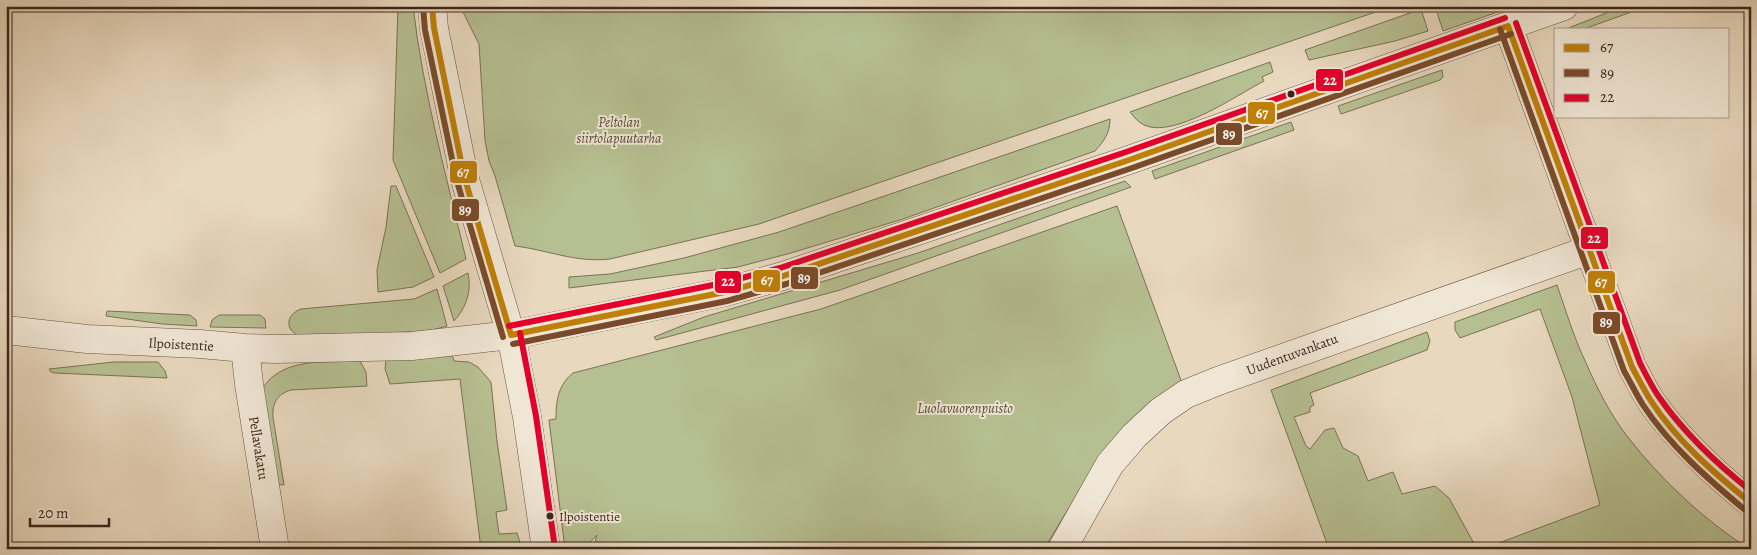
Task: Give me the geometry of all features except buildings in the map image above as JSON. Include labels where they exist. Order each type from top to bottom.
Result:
[{"type":"street","points":[[432,6],[436,37],[464,176],[487,260],[511,335],[527,417],[546,549]]},
{"type":"street","name":"Ilpoistentie","points":[[6,330],[87,339],[245,348],[412,346],[511,335],[725,292],[783,276],[1134,158],[1564,6]]},
{"type":"street","points":[[1508,26],[1626,355],[1652,404],[1683,441],[1716,475],[1751,503]]},
{"type":"street","name":"Uudentuvankatu","points":[[1062,549],[1110,464],[1135,434],[1161,411],[1186,394],[1589,250]]},
{"type":"street","name":"Pellavakatu","points":[[245,348],[275,549]]},
{"type":"green space","points":[[398,6],[413,6],[429,102],[466,259],[440,273],[393,160]]},
{"type":"green space","name":"Peltolan siirtolapuutarha","points":[[460,6],[1393,6],[759,224],[610,259],[598,260],[574,258],[515,246],[489,161],[485,141],[479,44]]},
{"type":"green space","points":[[1435,6],[1515,6],[1443,31]]},
{"type":"green space","points":[[1624,6],[1648,6],[1587,28],[1569,28]]},
{"type":"green space","points":[[1421,9],[1428,31],[1395,41],[1309,60],[1305,50]]},
{"type":"green space","points":[[1270,62],[1273,72],[1262,77],[1264,81],[1205,114],[1188,121],[1157,128],[1142,124],[1130,112]]},
{"type":"green space","points":[[1442,70],[1443,77],[1440,80],[1341,114],[1338,106]]},
{"type":"green space","points":[[1110,119],[1106,136],[1095,151],[903,219],[738,267],[569,288],[569,277],[610,274],[684,258],[779,232]]},
{"type":"green space","points":[[1291,122],[1294,130],[1155,179],[1152,171]]},
{"type":"green space","points":[[1125,181],[1131,187],[840,290],[656,340],[654,337],[704,317],[918,253]]},
{"type":"green space","points":[[391,186],[396,186],[434,277],[413,287],[378,292],[377,270],[386,227]]},
{"type":"green space","name":"Luolavuorenpuisto","points":[[1117,206],[1182,383],[1132,420],[1101,455],[1044,549],[593,549],[597,535],[584,549],[565,549],[549,420],[556,419],[561,388],[573,373],[821,309]]},
{"type":"green space","points":[[468,273],[467,299],[462,311],[454,321],[443,286]]},
{"type":"green space","points":[[1557,285],[1582,354],[1604,401],[1621,428],[1668,483],[1699,512],[1749,549],[1483,549],[1600,505],[1572,397],[1540,309],[1460,338],[1455,330],[1455,322]]},
{"type":"green space","points":[[437,289],[447,326],[429,331],[303,337],[297,335],[290,328],[289,319],[295,312],[301,309],[414,299]]},
{"type":"green space","points":[[107,311],[190,315],[196,320],[197,326],[162,324],[106,316]]},
{"type":"green space","points":[[219,315],[260,315],[265,319],[266,328],[210,327],[212,320]]},
{"type":"green space","points":[[1427,332],[1430,341],[1427,350],[1310,393],[1314,405],[1310,407],[1310,412],[1294,417],[1306,446],[1310,449],[1325,430],[1334,428],[1343,448],[1358,456],[1368,481],[1393,472],[1402,494],[1435,486],[1449,498],[1477,549],[1329,549],[1271,390]]},
{"type":"green space","points":[[452,354],[454,361],[469,362],[478,367],[491,382],[507,510],[496,512],[499,534],[517,533],[522,549],[481,549],[460,379],[390,384],[385,369],[386,360]]},
{"type":"green space","points":[[360,361],[366,372],[367,386],[291,390],[282,394],[276,400],[273,408],[273,417],[284,485],[271,484],[262,389],[271,378],[293,366],[306,363]]},
{"type":"green space","points":[[114,362],[158,362],[165,371],[167,378],[55,373],[49,369]]},
{"type":"transit line","name":"67","points":[[432,6],[434,28],[464,176],[511,335]]},
{"type":"transit line","name":"89","points":[[423,7],[425,30],[456,178],[503,337]]},
{"type":"transit line","name":"22","points":[[509,326],[723,283],[780,268],[1126,152],[1505,18]]},
{"type":"transit line","name":"22","points":[[1516,23],[1640,363],[1649,381],[1656,393],[1690,435],[1751,491]]},
{"type":"transit line","name":"67","points":[[1508,26],[1632,367],[1651,401],[1672,430],[1710,468],[1751,503]]},
{"type":"transit line","name":"67","points":[[511,335],[725,292],[783,276],[1129,160],[1508,26]]},
{"type":"transit line","name":"89","points":[[1500,29],[1624,371],[1643,405],[1677,448],[1745,510]]},
{"type":"transit line","name":"89","points":[[513,344],[727,301],[786,284],[1132,168],[1511,34]]},
{"type":"transit line","name":"22","points":[[520,333],[536,416],[555,548]]},
{"type":"place","name":"Ilpoistentie","points":[[550,516]]}]
